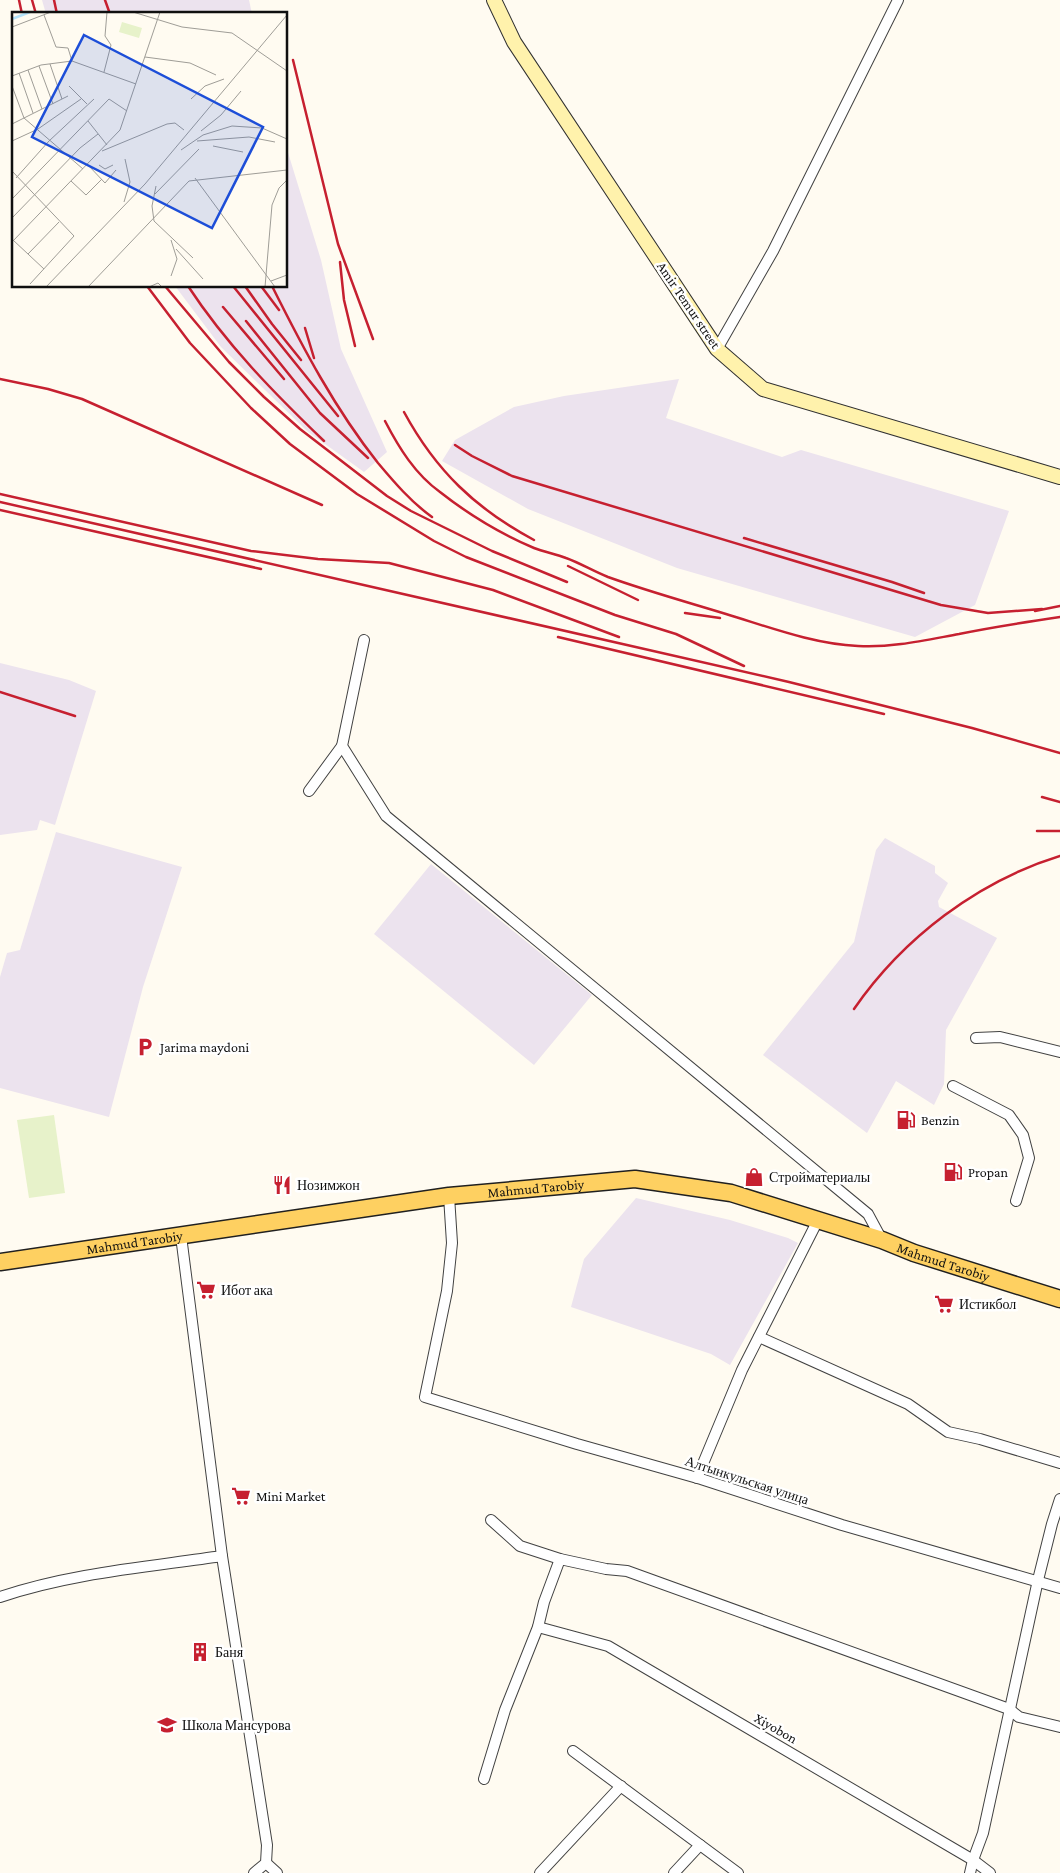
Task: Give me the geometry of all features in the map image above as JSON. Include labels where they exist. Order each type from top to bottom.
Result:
[{"type":"main road","name":"Mahmud Tarobiy","points":[[0,1262],[449,1196],[635,1179],[731,1193],[1060,1297]]},
{"type":"street","name":"Amir Temur street","points":[[494,0],[514,42],[717,350],[763,388],[1060,477]]},
{"type":"street","points":[[717,350],[773,251],[898,0]]},
{"type":"street","points":[[309,791],[342,746],[364,640]]},
{"type":"street","points":[[342,746],[386,816],[868,1214],[882,1240]]},
{"type":"street","points":[[976,1038],[1000,1037],[1060,1052]]},
{"type":"street","points":[[953,1086],[1009,1115],[1023,1135],[1029,1158],[1016,1201]]},
{"type":"street","name":"Алтынкульская улица","points":[[449,1196],[452,1242],[447,1291],[425,1397],[577,1444],[697,1478],[842,1525],[1038,1580],[1060,1588]]},
{"type":"street","points":[[697,1478],[742,1370],[818,1220]]},
{"type":"street","points":[[181,1236],[222,1556],[266,1835],[266,1862],[277,1873]]},
{"type":"street","points":[[759,1337],[908,1404],[948,1432],[980,1439],[1060,1463]]},
{"type":"street","points":[[970,1873],[983,1833],[1038,1580],[1060,1499]]},
{"type":"street","points":[[491,1520],[520,1546],[560,1559],[627,1572],[1009,1709],[1020,1717],[1060,1728]]},
{"type":"street","points":[[0,1597],[83,1576],[222,1556]]},
{"type":"street","points":[[484,1779],[504,1710],[538,1627],[544,1602],[560,1559]]},
{"type":"street","name":"Xiyobon","points":[[538,1627],[608,1646],[973,1860],[990,1873]]},
{"type":"street","points":[[573,1751],[738,1873]]},
{"type":"street","points":[[540,1873],[621,1786]]},
{"type":"street","points":[[674,1873],[700,1845]]},
{"type":"street","points":[[254,1873],[266,1862]]},
{"type":"shaded area","points":[[42,0],[249,0],[252,12],[45,12]]},
{"type":"shaded area","points":[[288,153],[321,260],[341,349],[387,452],[364,472],[307,431],[221,347],[177,288],[288,288]]},
{"type":"shaded area","points":[[679,379],[666,418],[782,457],[801,450],[1009,511],[975,605],[915,637],[677,568],[528,509],[442,461],[455,440],[514,407],[564,396]]},
{"type":"shaded area","points":[[0,663],[69,680],[96,691],[55,825],[40,820],[37,830],[0,835]]},
{"type":"shaded area","points":[[56,832],[182,867],[143,987],[109,1117],[0,1088],[0,977],[7,953],[20,950]]},
{"type":"shaded area","points":[[885,838],[935,866],[935,873],[948,883],[938,901],[939,907],[997,938],[946,1030],[944,1084],[934,1105],[896,1081],[867,1133],[763,1055],[854,942],[876,850]]},
{"type":"shaded area","points":[[431,864],[592,995],[534,1065],[374,934]]},
{"type":"shaded area","points":[[636,1198],[730,1220],[788,1238],[798,1243],[730,1365],[711,1354],[571,1307],[584,1259]]},
{"type":"green space","points":[[54,1115],[65,1193],[29,1198],[17,1120]]},
{"type":"railway","points":[[19,0],[22,12]]},
{"type":"railway","points":[[32,0],[35,12]]},
{"type":"railway","points":[[54,0],[57,12]]},
{"type":"railway","points":[[105,0],[109,12]]},
{"type":"railway","points":[[293,60],[338,244],[373,339]]},
{"type":"railway","points":[[340,262],[344,300],[355,346]]},
{"type":"railway","points":[[149,288],[190,343],[251,408],[290,444],[357,494],[434,541],[466,557],[615,615],[676,634],[744,666]]},
{"type":"railway","points":[[167,288],[229,362],[264,397],[300,429],[387,496],[411,511],[492,551],[567,582]]},
{"type":"railway","points":[[189,288],[235,348],[287,405],[324,441]]},
{"type":"railway","points":[[235,288],[338,416]]},
{"type":"railway","points":[[246,288],[301,360]]},
{"type":"railway","points":[[262,288],[279,310]]},
{"type":"railway","points":[[273,288],[308,355],[334,400],[362,442],[390,477],[432,517]]},
{"type":"railway","points":[[223,307],[284,379]]},
{"type":"railway","points":[[246,321],[320,413],[368,458]]},
{"type":"railway","points":[[305,328],[314,358]]},
{"type":"railway","points":[[0,379],[48,389],[82,399],[322,505]]},
{"type":"railway","points":[[404,412],[430,453],[459,486],[494,515],[534,540]]},
{"type":"railway","points":[[385,421],[408,460],[431,485],[473,516],[497,530],[534,548],[566,558],[602,575],[791,634],[841,645],[883,646],[1060,617]]},
{"type":"railway","points":[[455,445],[472,456],[512,476],[941,605],[988,613],[1042,609]]},
{"type":"railway","points":[[0,494],[251,551],[318,559],[389,563],[493,590],[619,637]]},
{"type":"railway","points":[[0,502],[789,682],[972,728],[1060,753]]},
{"type":"railway","points":[[0,510],[261,569]]},
{"type":"railway","points":[[744,538],[924,593]]},
{"type":"railway","points":[[568,566],[638,600]]},
{"type":"railway","points":[[1035,611],[1060,606]]},
{"type":"railway","points":[[685,613],[720,618]]},
{"type":"railway","points":[[558,637],[884,714]]},
{"type":"railway","points":[[0,692],[75,716]]},
{"type":"railway","points":[[1042,797],[1060,802]]},
{"type":"railway","points":[[1037,831],[1060,831]]},
{"type":"railway","points":[[854,1009],[895,959],[945,915],[1000,880],[1060,856]]},
{"type":"place","name":"Jarima maydoni","points":[[145,1047]]},
{"type":"place","name":"Benzin","points":[[906,1120]]},
{"type":"place","name":"Propan","points":[[953,1172]]},
{"type":"place","name":"Стройматериалы","points":[[754,1177]]},
{"type":"place","name":"Нозимжон","points":[[282,1185]]},
{"type":"place","name":"Ибот ака","points":[[206,1290]]},
{"type":"place","name":"Истикбол","points":[[944,1304]]},
{"type":"place","name":"Mini Market","points":[[241,1496]]},
{"type":"place","name":"Баня","points":[[200,1652]]},
{"type":"place","name":"Школа Мансурова","points":[[167,1725]]}]
